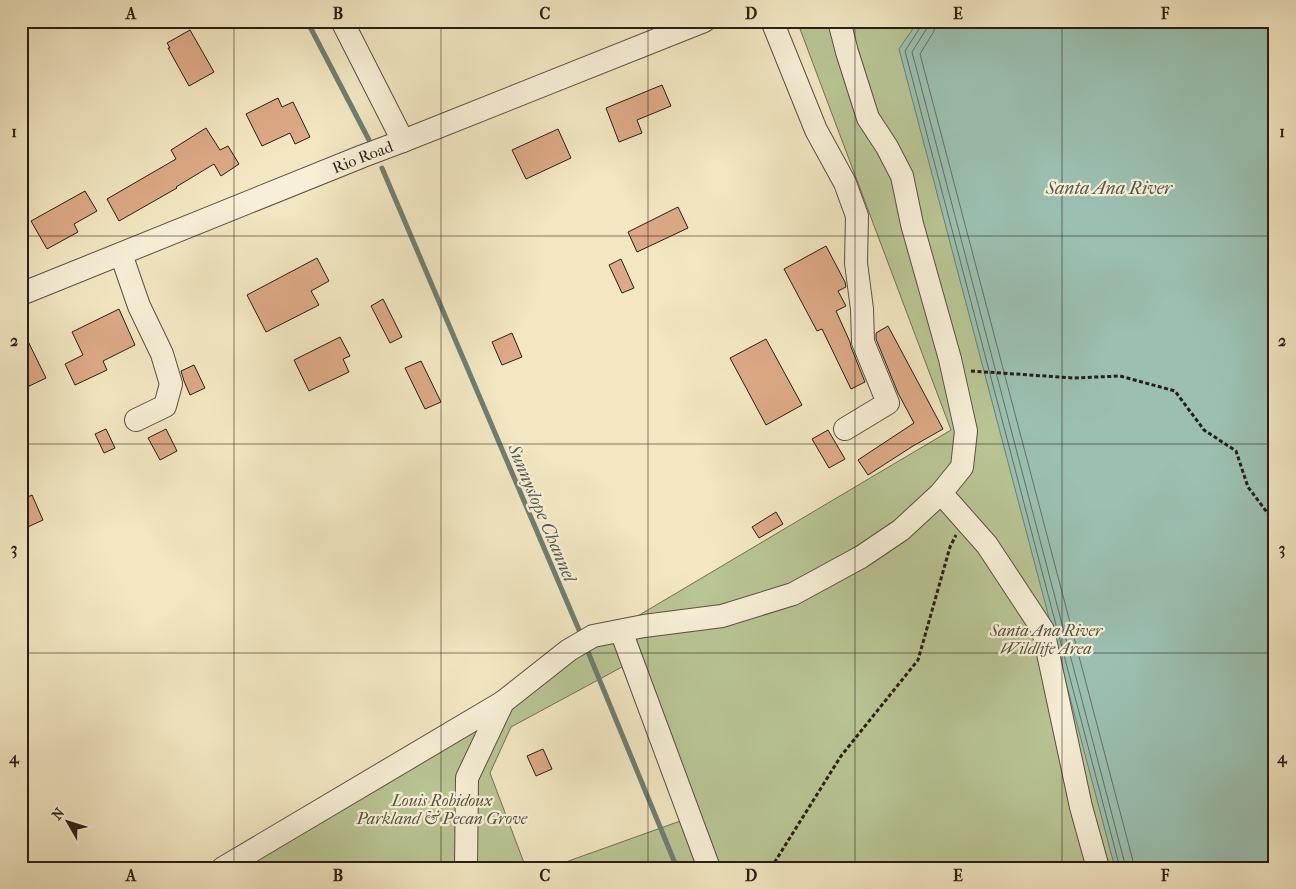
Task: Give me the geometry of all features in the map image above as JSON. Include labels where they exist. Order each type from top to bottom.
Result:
[{"type":"street","points":[[342,21],[394,145]]},
{"type":"street","name":"Rio Road","points":[[21,294],[704,21]]},
{"type":"street","points":[[772,21],[816,130],[845,183],[858,216],[856,263],[862,309],[863,342],[888,403],[845,429]]},
{"type":"street","points":[[223,868],[503,702],[569,650],[593,636],[644,626],[722,616],[793,594],[861,557],[902,530],[941,493],[962,466],[966,431],[953,370],[912,224],[902,176],[887,147],[868,118],[839,21]]},
{"type":"street","points":[[121,254],[140,306],[162,354],[171,384],[165,406],[136,420]]},
{"type":"street","points":[[941,493],[987,545],[1043,630],[1081,807],[1098,868]]},
{"type":"street","points":[[621,631],[708,868]]},
{"type":"street","points":[[466,868],[467,778],[503,702]]},
{"type":"path","points":[[953,370],[1074,378],[1120,376],[1175,391],[1204,430],[1236,451],[1248,487],[1275,523]]},
{"type":"path","points":[[771,868],[841,756],[918,660],[950,547],[964,519]]},
{"type":"green space","name":"Santa Ana River Wildlife Area","points":[[797,21],[1275,21],[1275,868],[549,868],[697,815],[622,667],[511,727],[490,773],[526,868],[242,868],[604,636],[951,430]]},
{"type":"water","name":"Santa Ana River","points":[[918,21],[1275,21],[1275,868],[1115,868],[899,49]]},
{"type":"building","points":[[190,30],[214,72],[189,86],[167,43]]},
{"type":"building","points":[[662,85],[671,106],[637,120],[642,133],[619,142],[606,108]]},
{"type":"building","points":[[278,98],[282,107],[293,102],[310,137],[295,144],[290,133],[262,146],[246,114]]},
{"type":"building","points":[[206,128],[220,150],[228,146],[239,164],[221,176],[214,164],[177,188],[119,221],[107,199],[176,159],[171,150]]},
{"type":"building","points":[[558,129],[571,158],[526,179],[512,150]]},
{"type":"building","points":[[85,191],[97,211],[74,224],[78,232],[47,249],[31,221]]},
{"type":"building","points":[[678,207],[688,228],[637,252],[628,232]]},
{"type":"building","points":[[826,246],[845,282],[846,287],[838,291],[846,306],[836,311],[865,382],[851,389],[822,329],[817,331],[784,269]]},
{"type":"building","points":[[317,258],[329,281],[311,291],[319,305],[266,332],[247,295]]},
{"type":"building","points":[[621,259],[634,288],[622,293],[609,265]]},
{"type":"building","points":[[383,299],[402,337],[390,343],[371,306]]},
{"type":"building","points":[[119,309],[135,345],[103,361],[107,370],[75,385],[65,364],[83,355],[72,332]]},
{"type":"building","points":[[888,326],[943,429],[868,475],[858,460],[914,423],[898,393],[876,339],[876,333]]},
{"type":"building","points":[[21,327],[46,378],[21,390]]},
{"type":"building","points":[[512,333],[522,357],[502,365],[492,342]]},
{"type":"building","points":[[340,337],[350,356],[343,359],[349,372],[309,391],[294,360]]},
{"type":"building","points":[[766,339],[802,405],[766,425],[730,358]]},
{"type":"building","points":[[421,361],[441,402],[425,409],[405,368]]},
{"type":"building","points":[[194,365],[205,388],[190,395],[181,371]]},
{"type":"building","points":[[106,429],[115,448],[104,453],[95,434]]},
{"type":"building","points":[[166,429],[177,451],[160,460],[148,438]]},
{"type":"building","points":[[828,430],[845,459],[829,468],[812,439]]},
{"type":"building","points":[[32,495],[43,520],[21,530],[21,500]]},
{"type":"building","points":[[776,512],[783,524],[759,538],[752,527]]},
{"type":"building","points":[[543,749],[552,769],[536,776],[527,756]]},
{"type":"waterway","name":"Sunnyslope Channel","points":[[307,21],[369,140]]},
{"type":"waterway","name":"Sunnyslope Channel","points":[[382,168],[582,637]]},
{"type":"waterway","name":"Sunnyslope Channel","points":[[586,647],[677,868]]},
{"type":"park label","name":"Louis Robidoux Parkland & Pecan Grove","points":[[442,809]]}]
